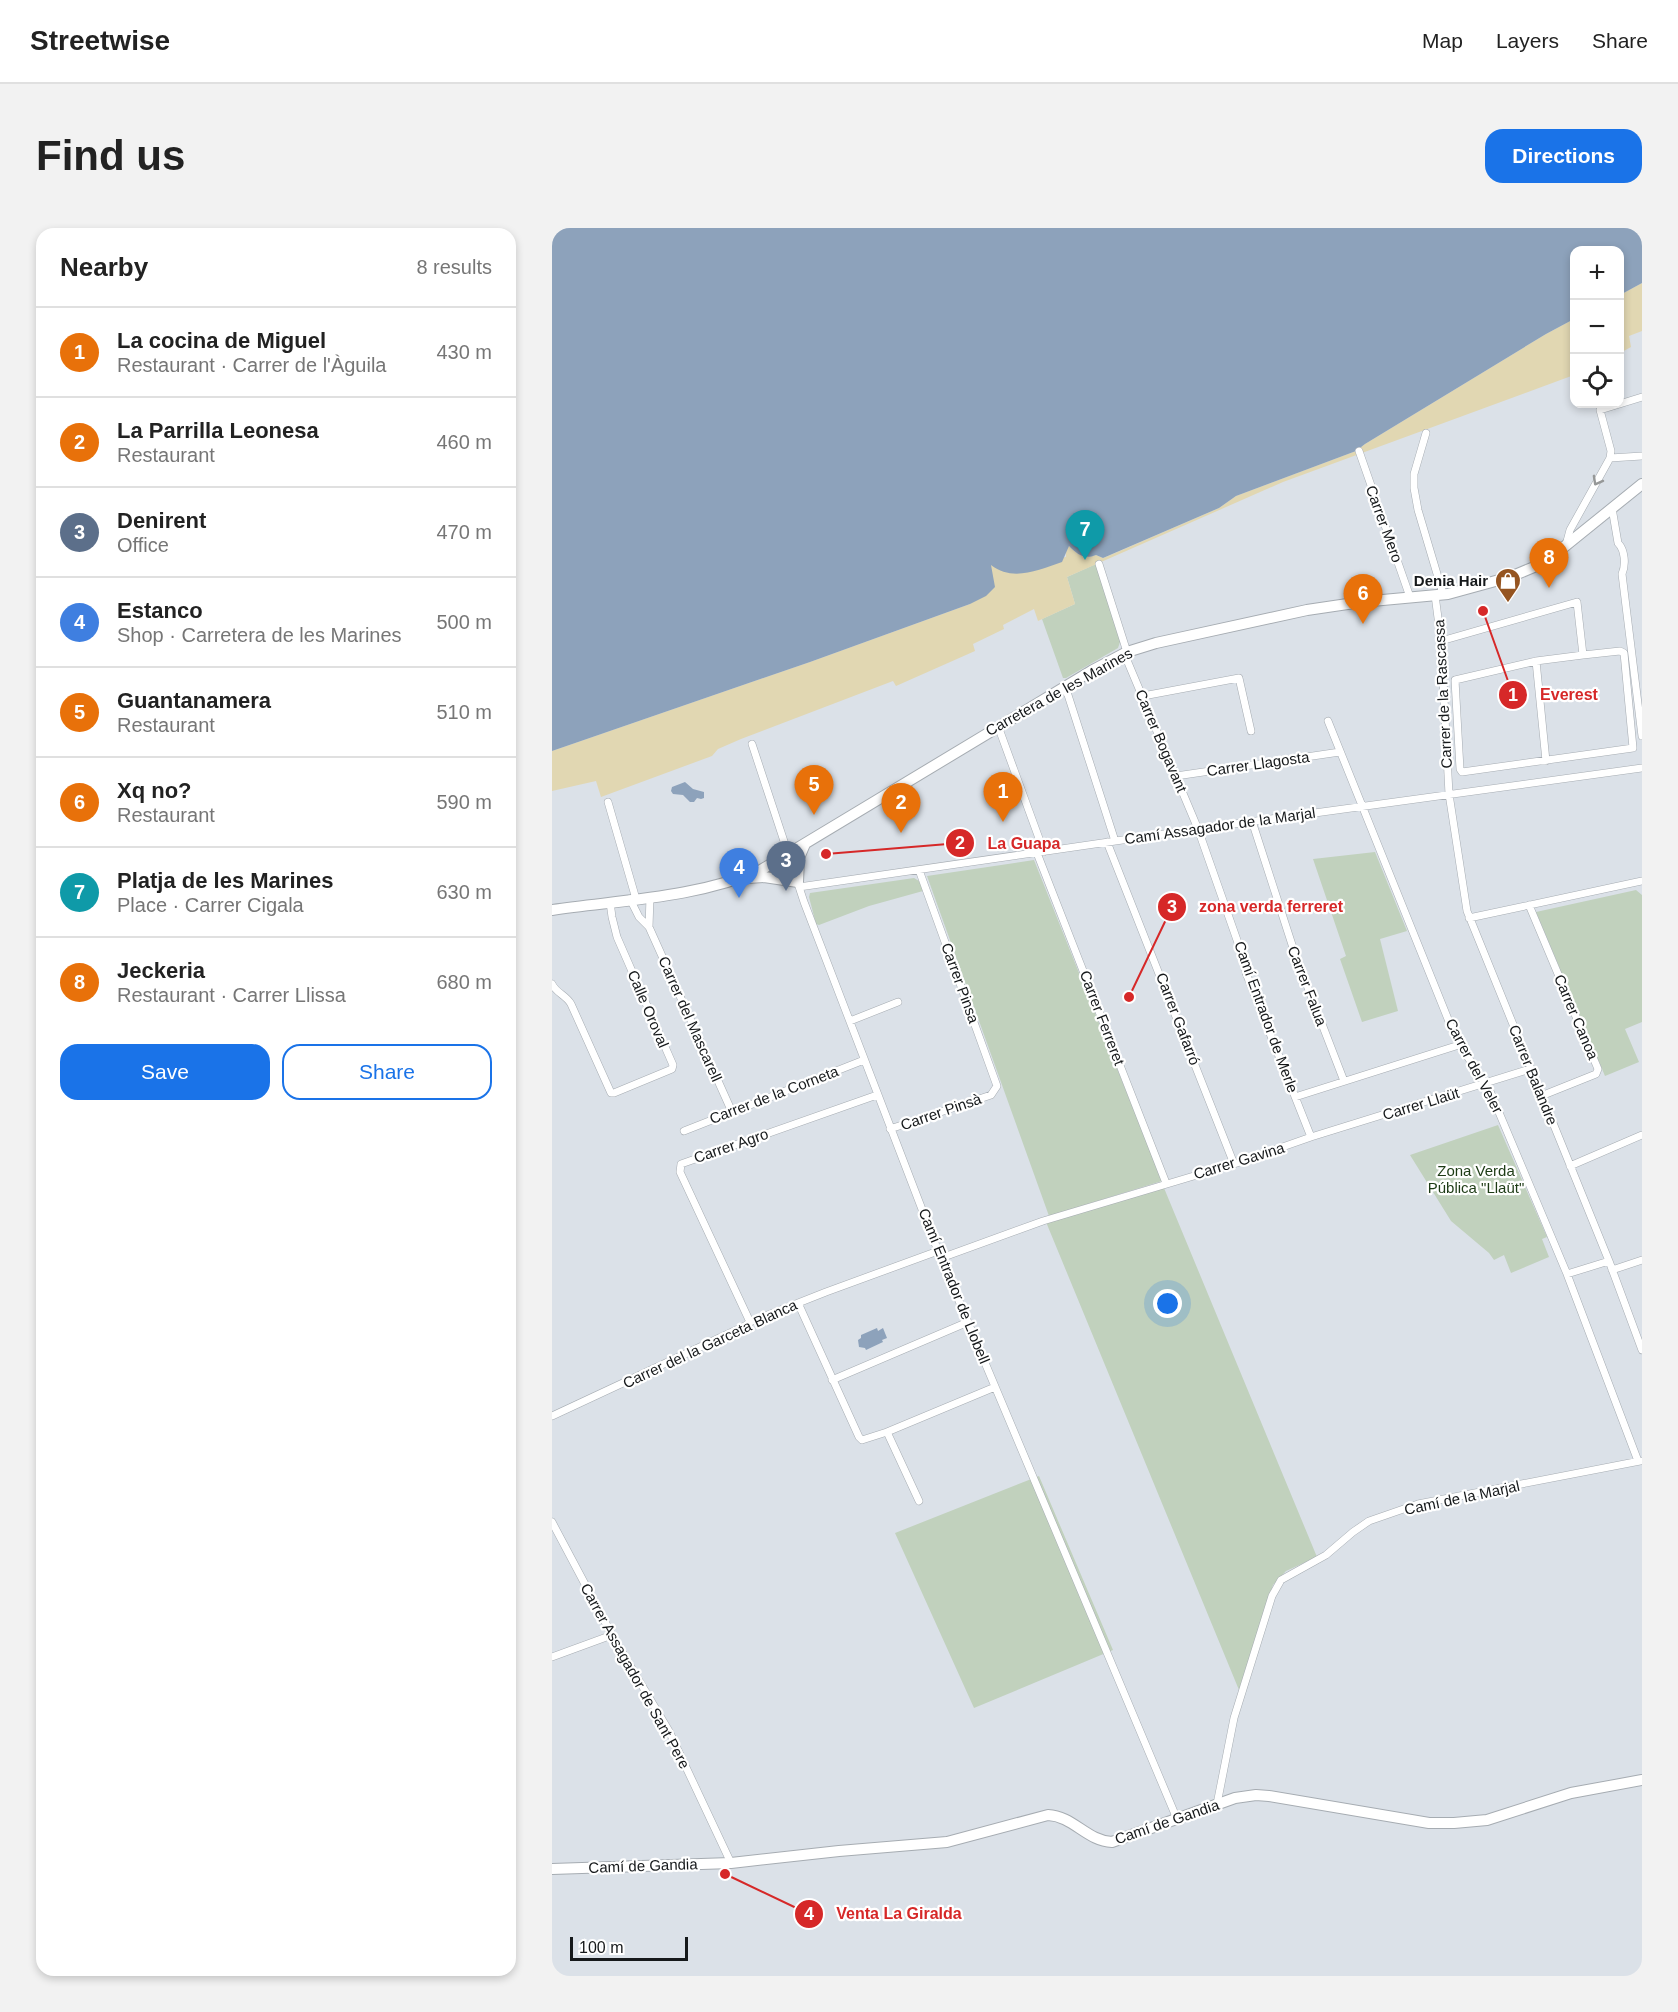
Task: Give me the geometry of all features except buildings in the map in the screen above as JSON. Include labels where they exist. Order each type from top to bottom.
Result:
[{"type":"main road","name":"Carretera de les Marines","points":[[552,910],[711,886],[761,870],[998,726],[1126,653],[1156,643],[1307,610],[1439,595],[1519,574],[1544,562],[1566,546],[1642,484]]},
{"type":"main road","points":[[798,885],[799,858],[806,844]]},
{"type":"main road","points":[[738,879],[764,877],[790,879],[798,885]]},
{"type":"main road","name":"Camí de Gandia","points":[[552,1869],[731,1863],[947,1842],[1048,1815],[1063,1818],[1091,1837],[1107,1842],[1126,1838],[1217,1804],[1247,1796],[1269,1796],[1430,1823],[1469,1822],[1487,1820],[1571,1793],[1642,1780]]},
{"type":"street","points":[[1566,546],[1570,530],[1611,458],[1600,410],[1642,397]]},
{"type":"street","name":"Carrer de la Rascassa","points":[[1426,433],[1414,474],[1414,488],[1439,595],[1449,794]]},
{"type":"street","name":"Carrer Mero","points":[[1359,452],[1410,597]]},
{"type":"street","points":[[1611,458],[1642,456]]},
{"type":"street","points":[[1612,508],[1625,567],[1622,574],[1642,736]]},
{"type":"street","name":"Carrer Bogavant","points":[[1099,564],[1126,653],[1198,829]]},
{"type":"street","points":[[1441,641],[1577,602],[1583,655]]},
{"type":"street","points":[[1623,651],[1634,746],[1632,749],[1462,772],[1455,680],[1536,662],[1583,655],[1623,651]]},
{"type":"street","points":[[1536,662],[1546,761]]},
{"type":"street","points":[[1143,696],[1239,678],[1251,731]]},
{"type":"street","name":"Carrer Gafarró","points":[[1063,688],[1068,695],[1111,841],[1234,1164]]},
{"type":"street","points":[[1328,722],[1362,805]]},
{"type":"street","name":"Carrer Ferreret","points":[[998,726],[1040,852],[1166,1183]]},
{"type":"street","name":"Camí Entrador de Llobell","points":[[752,744],[798,885],[939,1254],[1177,1819]]},
{"type":"street","name":"Carrer Llagosta","points":[[1176,776],[1340,752]]},
{"type":"street","name":"Camí Assagador de la Marjal","points":[[798,885],[1642,768]]},
{"type":"street","name":"Carrer Balandre","points":[[1449,794],[1469,918],[1609,1261],[1642,1350]]},
{"type":"street","name":"Carrer del Mascarell","points":[[608,802],[639,917],[649,927],[732,1112]]},
{"type":"street","name":"Carrer del Veler","points":[[1362,805],[1460,1045],[1494,1102],[1567,1274],[1640,1461]]},
{"type":"street","name":"Carrer Falua","points":[[1252,821],[1295,954],[1344,1081]]},
{"type":"street","name":"Camí Entrador de Merle","points":[[1198,829],[1244,960],[1246,973],[1311,1137]]},
{"type":"street","name":"Carrer Pinsa","points":[[919,870],[997,1086],[991,1095]]},
{"type":"street","points":[[1469,918],[1642,881]]},
{"type":"street","name":"Carrer del Mascarell","points":[[649,927],[650,897]]},
{"type":"street","name":"Calle Oroval","points":[[552,984],[555,990],[565,996],[571,1004],[610,1093],[672,1069],[673,1065],[617,937],[610,902]]},
{"type":"street","name":"Carrer Canoa","points":[[1529,905],[1598,1069],[1596,1074],[1541,1096]]},
{"type":"street","points":[[850,1021],[898,1002]]},
{"type":"street","points":[[1295,1097],[1460,1045]]},
{"type":"street","name":"Carrer de la Corneta","points":[[684,1131],[864,1060]]},
{"type":"street","name":"Carrer Llaüt","points":[[1311,1137],[1530,1069]]},
{"type":"street","name":"Carrer Agro","points":[[750,1322],[680,1172],[681,1164],[877,1095]]},
{"type":"street","name":"Carrer Pinsà","points":[[890,1128],[991,1095]]},
{"type":"street","points":[[1570,1166],[1642,1136]]},
{"type":"street","name":"Carrer Gavina","points":[[939,1254],[1234,1164],[1311,1137]]},
{"type":"street","name":"Carrer del la Garceta Blanca","points":[[552,1416],[750,1322],[939,1254]]},
{"type":"street","points":[[1612,1270],[1642,1260]]},
{"type":"street","points":[[1567,1274],[1609,1261]]},
{"type":"street","points":[[798,1303],[859,1437],[866,1440],[995,1387]]},
{"type":"street","points":[[832,1380],[969,1322]]},
{"type":"street","points":[[887,1432],[919,1501]]},
{"type":"street","name":"Camí de la Marjal","points":[[1217,1804],[1234,1719],[1272,1596],[1281,1580],[1326,1555],[1369,1521],[1418,1504],[1640,1461]]},
{"type":"street","name":"Carrer Assagador de Sant Pere","points":[[552,1522],[612,1635],[669,1731],[731,1863]]},
{"type":"street","points":[[552,1657],[612,1635]]},
{"type":"green space","points":[[1096,564],[1121,639],[1118,648],[1063,678],[1042,619],[1075,604],[1067,577]]},
{"type":"green space","points":[[1375,852],[1407,931],[1380,939],[1398,1011],[1362,1022],[1340,959],[1346,956],[1313,859]]},
{"type":"green space","points":[[1034,860],[1162,1181],[1049,1216],[927,876]]},
{"type":"green space","points":[[914,878],[919,881],[923,891],[869,906],[819,925],[816,924],[810,893]]},
{"type":"green space","points":[[1636,890],[1642,895],[1642,1022],[1625,1029],[1639,1062],[1605,1076],[1536,912]]},
{"type":"green space","name":"Zona Verda Pública \"Llaüt\"","points":[[1498,1125],[1547,1237],[1542,1239],[1549,1257],[1511,1273],[1504,1255],[1494,1260],[1489,1253],[1451,1221],[1410,1155]]},
{"type":"green space","points":[[1164,1188],[1317,1557],[1286,1571],[1273,1585],[1239,1690],[1046,1222]]},
{"type":"green space","points":[[1039,1476],[1113,1650],[974,1708],[895,1533]]},
{"type":"sand","points":[[1642,283],[1642,331],[1629,336],[1631,347],[1624,351],[1624,300],[1624,293]]},
{"type":"sand","points":[[1570,321],[1570,376],[1283,482],[1067,577],[1075,604],[1038,621],[1034,609],[1003,625],[1004,629],[973,644],[975,651],[896,686],[893,681],[741,739],[718,749],[712,756],[601,797],[596,781],[552,791],[552,751],[970,604],[990,564],[1066,557],[1066,550],[1069,546],[1084,556],[1096,555],[1103,558],[1115,553],[1219,508],[1236,496],[1356,451]]},
{"type":"water","points":[[552,228],[1642,228],[1642,283],[1624,293],[1624,246],[1570,246],[1570,321],[1356,451],[1236,496],[1219,508],[1103,558],[1096,555],[1088,557],[1081,555],[1069,546],[1062,562],[1035,571],[1008,573],[991,565],[995,587],[986,596],[970,604],[552,751]]},
{"type":"water","points":[[685,782],[693,789],[704,792],[704,798],[697,798],[694,802],[690,802],[683,795],[673,794],[672,787]]},
{"type":"water","points":[[877,1328],[878,1331],[883,1328],[887,1338],[866,1350],[859,1347],[858,1340],[861,1335]]},
{"type":"place","name":"Platja de les Marines","points":[[1085,560]]},
{"type":"place","name":"Jeckeria","points":[[1549,588]]},
{"type":"place","name":"Denia Hair","points":[[1508,604]]},
{"type":"place","name":"Everest","points":[[1483,611]]},
{"type":"place","name":"Xq no?","points":[[1363,624]]},
{"type":"place","name":"Guantanamera","points":[[814,815]]},
{"type":"place","name":"La cocina de Miguel","points":[[1003,822]]},
{"type":"place","name":"La Parrilla Leonesa","points":[[901,833]]},
{"type":"place","name":"La Guapa","points":[[826,854]]},
{"type":"place","name":"Denirent","points":[[786,891]]},
{"type":"place","name":"Estanco","points":[[739,898]]},
{"type":"place","name":"zona verda ferreret","points":[[1129,997]]},
{"type":"place","name":"Venta La Giralda","points":[[725,1874]]}]
